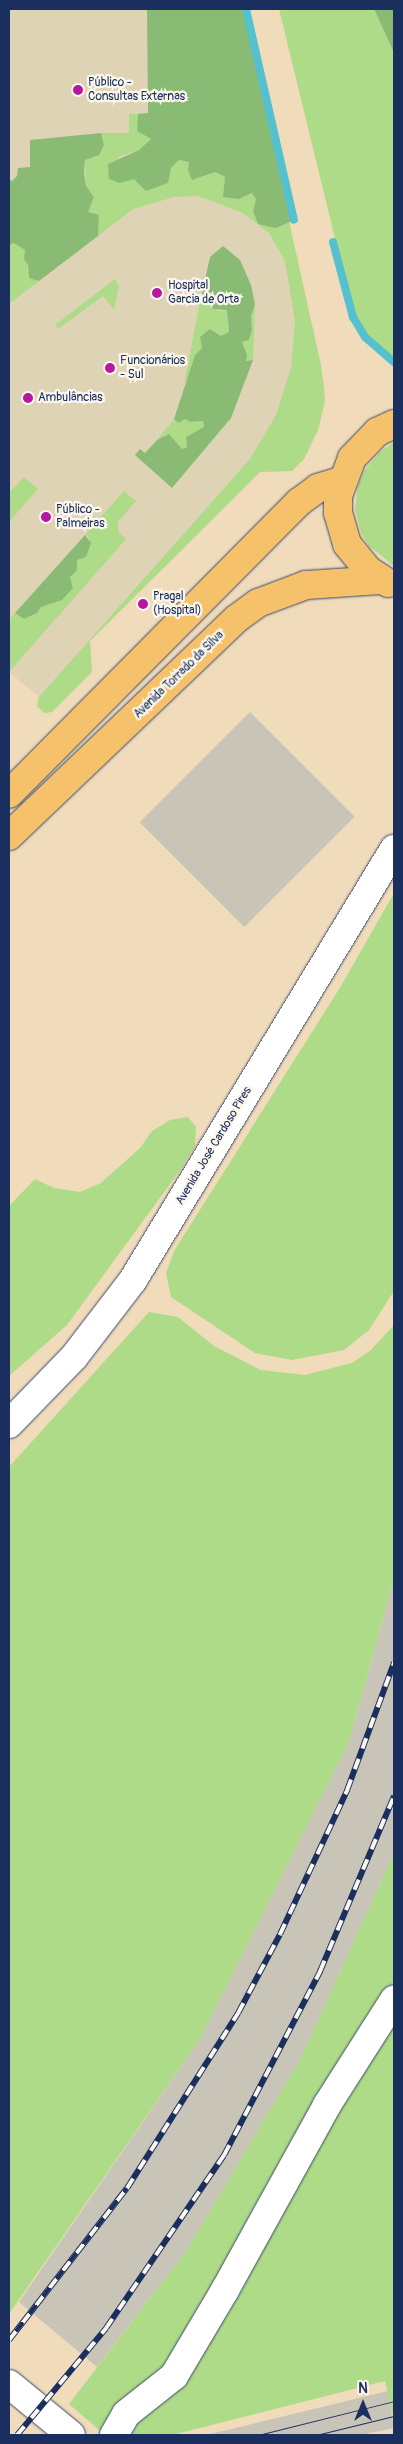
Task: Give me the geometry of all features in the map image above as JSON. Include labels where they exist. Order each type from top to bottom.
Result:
[{"type":"main road","points":[[389,585],[357,558],[341,529],[338,513],[341,480],[352,458],[363,444],[394,424]]},
{"type":"main road","points":[[9,794],[299,502],[318,488],[341,480]]},
{"type":"main road","name":"Avenida Torrado da Silva","points":[[9,836],[130,722],[236,618],[258,603],[306,585],[389,585]]},
{"type":"street","name":"Avenida José Cardoso Pires","points":[[9,1424],[74,1357],[133,1280],[394,849]]},
{"type":"street","points":[[114,2435],[126,2414],[174,2376],[225,2290],[327,2105],[394,2000]]},
{"type":"street","points":[[9,2384],[71,2435]]},
{"type":"shaded area","name":"Hospital Garcia de Orta","points":[[9,9],[203,9],[285,210],[324,383],[325,401],[318,430],[304,459],[292,471],[260,472],[90,641],[92,672],[48,713],[37,706],[38,696],[9,672]]},
{"type":"shaded area","points":[[250,712],[355,817],[244,927],[140,822]]},
{"type":"shaded area","points":[[394,1578],[394,1853],[301,2058],[185,2253],[97,2367],[19,2302],[200,2039],[349,1742]]},
{"type":"shaded area","points":[[388,2391],[394,2428],[360,2435],[206,2435]]},
{"type":"green space","points":[[147,9],[246,9],[292,221],[276,228],[258,224],[253,211],[256,199],[252,193],[239,199],[223,197],[225,177],[215,172],[192,180],[188,170],[189,162],[179,160],[171,168],[168,183],[146,191],[134,179],[120,183],[109,179],[108,164],[139,150],[151,139],[137,131],[138,114],[148,113]]},
{"type":"green space","points":[[279,9],[374,9],[394,53],[394,360],[367,336],[351,304]]},
{"type":"green space","points":[[374,9],[394,9],[394,53]]},
{"type":"green space","points":[[129,114],[138,114],[137,131],[151,139],[139,150],[118,157],[120,183],[171,168],[179,160],[190,162],[188,170],[202,174],[215,172],[225,177],[239,199],[252,193],[256,199],[253,211],[276,228],[289,221],[321,365],[325,401],[318,430],[304,459],[292,471],[260,472],[90,641],[92,672],[52,712],[44,713],[37,706],[39,697],[250,459],[276,415],[291,368],[295,321],[285,261],[269,233],[243,213],[198,196],[174,197],[133,209],[98,236],[99,215],[88,212],[94,197],[86,186],[85,160],[104,145],[101,133],[129,133]]},
{"type":"green space","points":[[101,133],[104,145],[99,155],[85,160],[84,173],[86,186],[94,197],[88,212],[99,215],[98,236],[39,281],[29,278],[28,265],[24,259],[25,250],[14,243],[9,245],[9,179],[12,181],[17,176],[18,168],[30,167],[30,140]]},
{"type":"green space","points":[[14,243],[25,250],[29,278],[39,281],[9,304],[9,245]]},
{"type":"green space","points":[[223,246],[240,260],[251,285],[255,304],[251,316],[252,330],[249,340],[242,342],[247,355],[246,361],[253,360],[231,418],[172,488],[135,455],[140,449],[145,453],[157,440],[169,434],[182,449],[187,447],[186,437],[204,427],[203,421],[190,422],[185,419],[179,423],[174,419],[195,355],[202,348],[200,337],[210,329],[221,336],[229,332],[227,310],[213,309],[207,300],[200,302],[210,257]]},
{"type":"green space","points":[[115,279],[119,286],[114,310],[103,296],[58,329],[55,325]]},
{"type":"green space","points":[[207,300],[219,311],[227,310],[229,333],[202,348],[184,384],[200,302]]},
{"type":"green space","points":[[255,304],[253,360],[245,361],[242,342],[249,340],[252,330],[251,316]]},
{"type":"green space","points":[[174,419],[179,423],[185,419],[190,422],[203,421],[204,428],[186,437],[187,447],[182,449],[169,434],[157,440]]},
{"type":"green space","points":[[394,442],[394,566],[369,546],[361,533],[355,509],[358,486],[364,471],[379,453]]},
{"type":"green space","points":[[24,477],[38,489],[9,522],[9,493]]},
{"type":"green space","points":[[124,491],[136,501],[118,522],[118,532],[126,539],[9,672],[9,620],[15,613],[24,619],[36,613],[41,607],[62,599],[77,560],[86,557],[89,537],[85,535]]},
{"type":"green space","points":[[85,535],[91,543],[86,557],[77,560],[77,570],[70,577],[73,588],[62,600],[41,607],[37,613],[24,619],[15,613]]},
{"type":"green space","points":[[394,893],[394,1291],[369,1330],[344,1350],[292,1360],[255,1353],[171,1297],[166,1273],[174,1251],[341,986]]},
{"type":"green space","points":[[188,1117],[196,1127],[195,1146],[181,1169],[67,1325],[9,1376],[9,1206],[35,1179],[54,1188],[80,1192],[101,1183],[140,1148],[152,1131],[170,1120]]},
{"type":"green space","points":[[149,1312],[178,1317],[214,1346],[261,1370],[305,1375],[352,1363],[371,1350],[394,1325],[394,1578],[349,1742],[200,2039],[9,2314],[9,1467]]},
{"type":"green space","points":[[394,1853],[394,2421],[385,2381],[172,2435],[105,2435],[69,2404],[185,2253],[301,2058]]},
{"type":"waterway","points":[[246,9],[294,220]]},
{"type":"waterway","points":[[333,242],[353,317],[365,337],[394,362]]},
{"type":"tram line","points":[[258,2435],[394,2401]]},
{"type":"tram line","points":[[316,2435],[394,2416]]},
{"type":"railway","points":[[9,2340],[127,2188],[238,2013],[280,1934],[347,1790],[394,1662]]},
{"type":"railway","points":[[17,2435],[106,2328],[224,2155],[320,1971],[394,1796]]},
{"type":"place","name":"Público - Consultas Externas","points":[[78,90]]},
{"type":"place","name":"Hospital Garcia de Orta","points":[[157,293]]},
{"type":"place","name":"Funcionários - Sul","points":[[110,368]]},
{"type":"place","name":"Ambulâncias","points":[[28,398]]},
{"type":"place","name":"Público - Palmeiras","points":[[46,517]]},
{"type":"place","name":"Pragal (Hospital)","points":[[143,604]]}]
